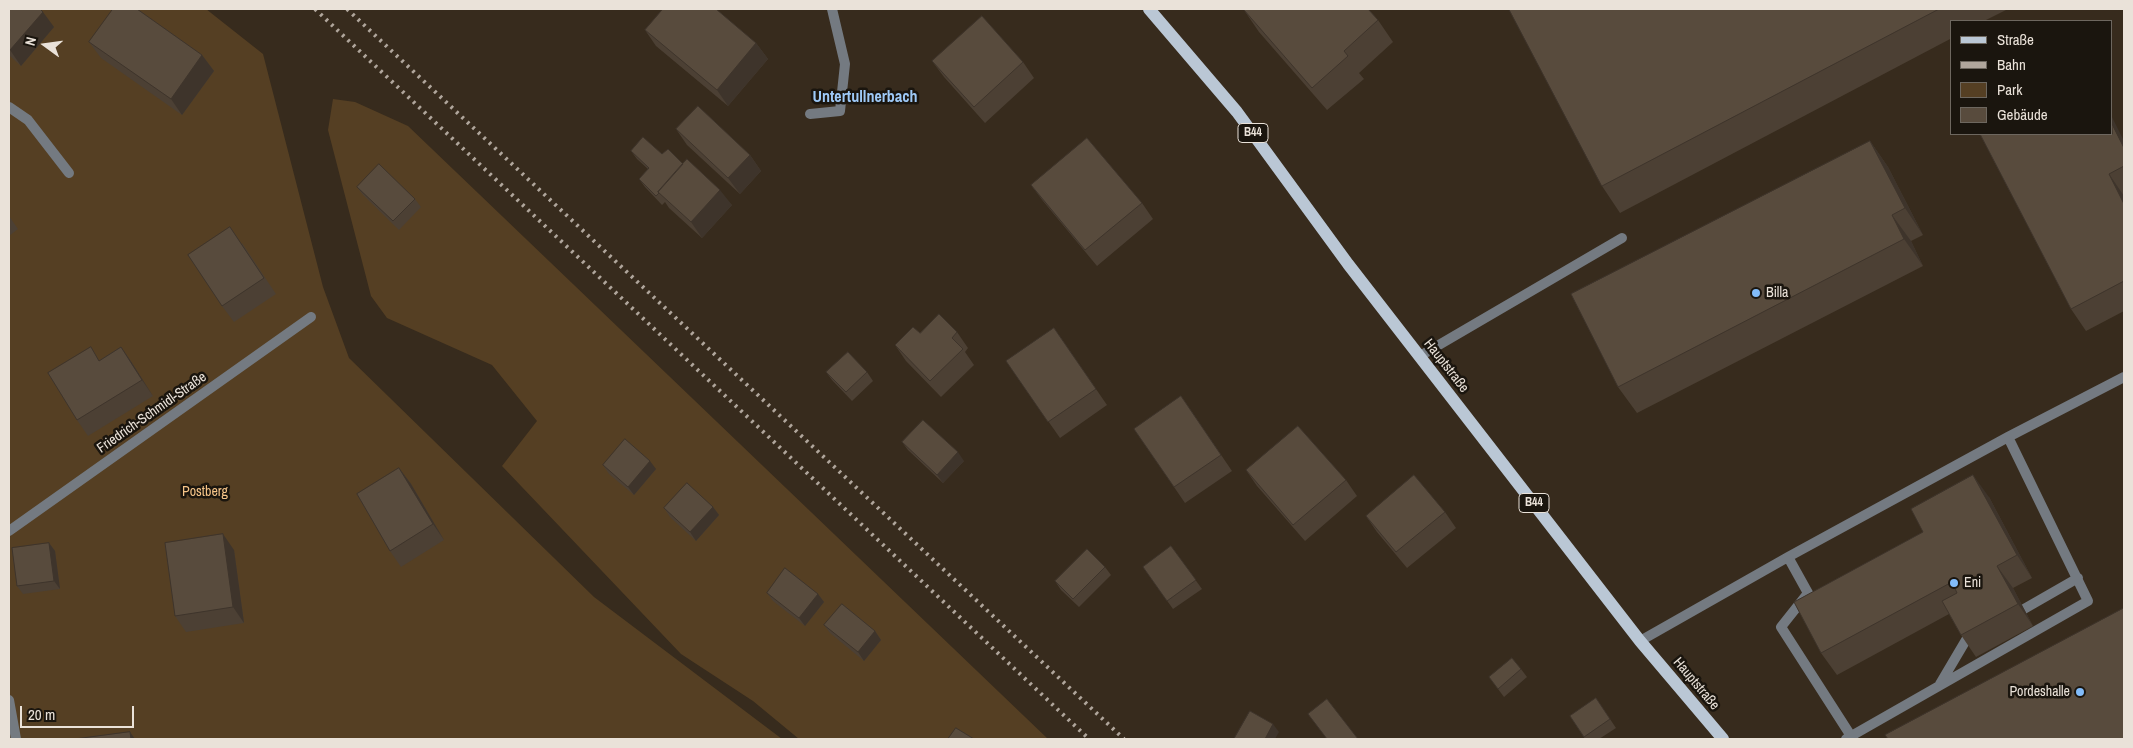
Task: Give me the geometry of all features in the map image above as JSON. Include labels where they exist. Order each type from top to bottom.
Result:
[{"type":"main road","name":"Hauptstraße","points":[[1149,9],[1237,112],[1348,264],[1640,641],[1723,739]]},
{"type":"street","points":[[810,114],[840,111],[845,64],[832,9]]},
{"type":"street","points":[[9,107],[28,120],[69,173]]},
{"type":"street","points":[[1420,356],[1622,238]]},
{"type":"street","name":"Friedrich-Schmidl-Straße","points":[[9,530],[311,317]]},
{"type":"street","points":[[1640,641],[2008,437],[2124,376]]},
{"type":"street","points":[[1788,558],[1808,592],[1781,626],[1848,738],[2088,602],[2008,437]]},
{"type":"street","points":[[2024,609],[2078,578]]},
{"type":"street","points":[[1939,686],[1966,640]]},
{"type":"street","points":[[9,700],[16,739]]},
{"type":"green space","name":"Postberg","points":[[9,9],[206,9],[263,54],[323,287],[349,358],[594,597],[782,739],[9,739]]},
{"type":"green space","points":[[333,99],[355,102],[408,126],[1048,739],[799,739],[753,701],[681,654],[502,466],[537,421],[492,365],[387,318],[371,296],[328,130]]},
{"type":"building","points":[[9,9],[40,9],[43,12],[10,50],[9,49]]},
{"type":"building","points":[[113,9],[137,9],[202,55],[171,99],[89,42]]},
{"type":"building","points":[[663,9],[716,9],[756,43],[717,90],[645,30]]},
{"type":"building","points":[[1245,9],[1368,9],[1378,20],[1344,51],[1348,56],[1312,88]]},
{"type":"building","points":[[1509,9],[1939,9],[1602,186]]},
{"type":"building","points":[[982,16],[1023,62],[974,107],[932,61]]},
{"type":"building","points":[[698,106],[750,155],[728,178],[676,129]]},
{"type":"building","points":[[2113,126],[2124,148],[2124,166],[2109,174],[2124,204],[2124,281],[2071,309],[1981,135],[2113,135]]},
{"type":"building","points":[[643,137],[662,154],[668,149],[683,164],[656,196],[639,179],[649,168],[631,151]]},
{"type":"building","points":[[1087,138],[1142,203],[1085,250],[1031,185]]},
{"type":"building","name":"Billa","points":[[1870,141],[1905,208],[1892,215],[1904,239],[1618,387],[1571,294]]},
{"type":"building","points":[[687,159],[720,190],[691,222],[658,192]]},
{"type":"building","points":[[379,164],[415,199],[393,221],[357,187]]},
{"type":"building","points":[[230,227],[264,278],[222,306],[188,255]]},
{"type":"building","points":[[939,314],[957,332],[952,338],[963,349],[930,381],[895,345],[913,327],[920,333]]},
{"type":"building","points":[[1054,328],[1096,389],[1048,422],[1006,361]]},
{"type":"building","points":[[91,347],[99,361],[121,347],[142,380],[77,420],[48,373]]},
{"type":"building","points":[[848,352],[867,372],[846,392],[826,372]]},
{"type":"building","points":[[1181,396],[1221,455],[1174,487],[1134,429]]},
{"type":"building","points":[[923,420],[958,452],[937,475],[902,442]]},
{"type":"building","points":[[1298,426],[1346,480],[1293,525],[1246,470]]},
{"type":"building","points":[[625,439],[650,461],[628,487],[603,465]]},
{"type":"building","points":[[399,468],[433,524],[390,551],[357,494]]},
{"type":"building","points":[[1414,475],[1445,512],[1396,552],[1366,516]]},
{"type":"building","name":"Eni","points":[[1973,475],[2017,555],[1997,566],[2018,604],[1961,635],[1942,601],[1957,593],[1952,582],[1821,653],[1794,602],[1923,532],[1911,509]]},
{"type":"building","points":[[687,483],[713,507],[690,532],[664,508]]},
{"type":"building","points":[[223,534],[233,607],[175,616],[165,543]]},
{"type":"building","points":[[49,543],[54,581],[17,586],[12,548]]},
{"type":"building","points":[[1171,546],[1196,580],[1167,601],[1143,567]]},
{"type":"building","points":[[1087,549],[1105,567],[1073,599],[1055,581]]},
{"type":"building","points":[[785,568],[818,594],[799,618],[767,593]]},
{"type":"building","points":[[842,604],[875,631],[858,652],[824,625]]},
{"type":"building","points":[[2124,608],[2124,739],[1888,739],[1885,735]]},
{"type":"building","points":[[1512,658],[1521,669],[1498,689],[1489,677]]},
{"type":"building","points":[[1596,698],[1610,719],[1584,737],[1570,716]]},
{"type":"building","points":[[1327,699],[1358,739],[1327,739],[1308,714]]},
{"type":"building","points":[[1250,711],[1273,724],[1265,739],[1234,739]]},
{"type":"building","points":[[956,728],[974,739],[948,739]]},
{"type":"building","points":[[130,732],[131,739],[75,739]]},
{"type":"railway","points":[[315,9],[1089,739]]},
{"type":"railway","points":[[347,9],[1124,739]]},
{"type":"place","name":"Billa","points":[[1756,293]]},
{"type":"place","name":"Eni","points":[[1954,583]]},
{"type":"place","name":"Pordeshalle","points":[[2080,692]]},
{"type":"district","name":"Untertullnerbach","points":[[865,98]]}]
